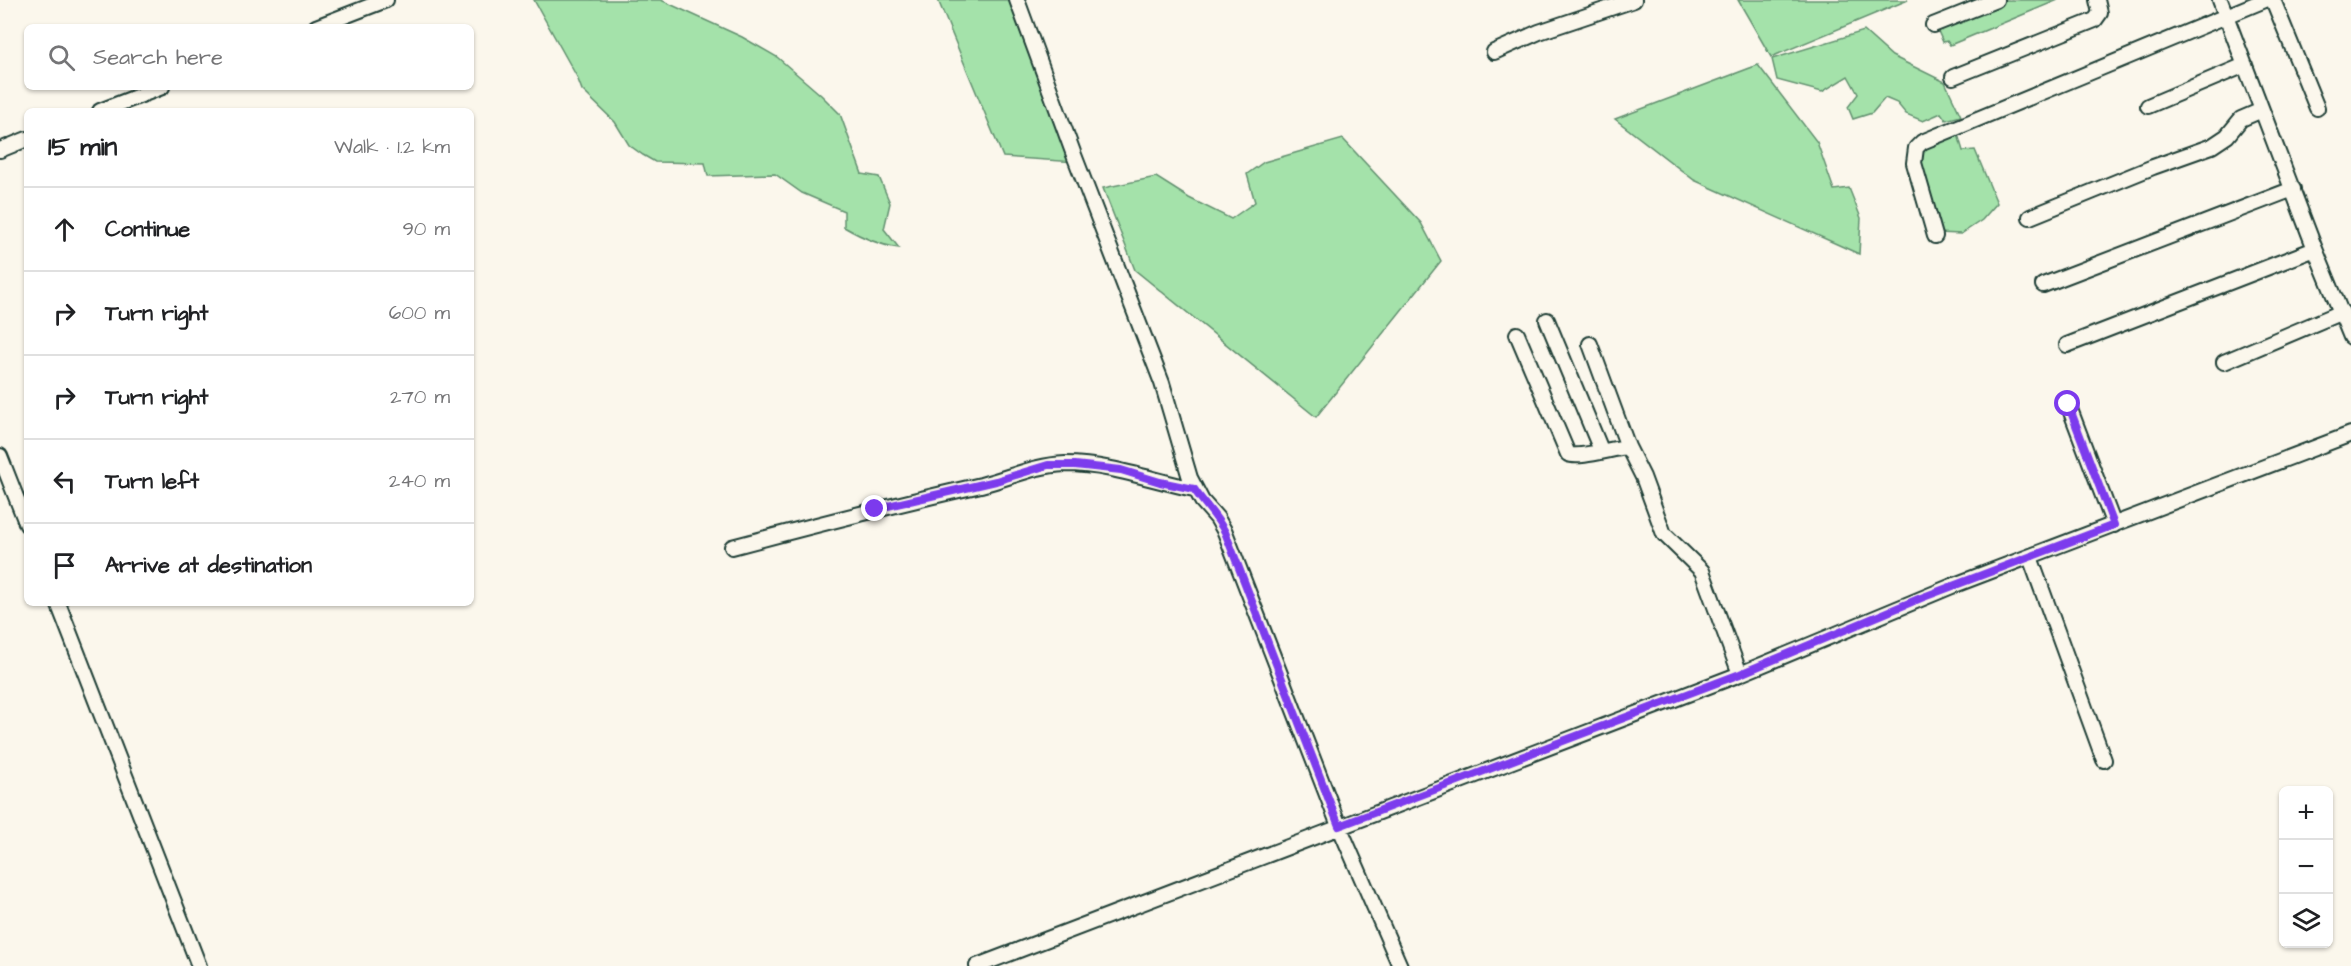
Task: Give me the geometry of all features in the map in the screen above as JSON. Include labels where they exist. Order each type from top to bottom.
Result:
[{"type":"street","points":[[324,24],[386,0]]},
{"type":"street","points":[[1017,0],[1162,383],[1194,489],[1225,532],[1339,826],[1400,966]]},
{"type":"street","points":[[1494,52],[1539,32],[1634,0]]},
{"type":"street","points":[[1933,25],[1996,0]]},
{"type":"street","points":[[1953,77],[2095,20],[2100,13],[2097,0]]},
{"type":"street","points":[[2220,0],[2351,337]]},
{"type":"street","points":[[1935,236],[1914,163],[1916,148],[1922,142],[2265,0]]},
{"type":"street","points":[[2273,0],[2318,108]]},
{"type":"street","points":[[2148,106],[2245,65]]},
{"type":"street","points":[[108,108],[154,90]]},
{"type":"street","points":[[2030,217],[2212,146],[2227,136],[2241,119],[2262,110]]},
{"type":"street","points":[[0,150],[24,141]]},
{"type":"street","points":[[2043,285],[2293,189]]},
{"type":"street","points":[[2067,345],[2315,249]]},
{"type":"street","points":[[2224,362],[2342,312]]},
{"type":"street","points":[[1547,320],[1601,450]]},
{"type":"street","points":[[1517,334],[1568,454],[1579,456],[1601,450],[1628,447]]},
{"type":"street","points":[[1590,344],[1628,447],[1643,477],[1664,534],[1702,571],[1740,674]]},
{"type":"street","points":[[2068,404],[2114,525]]},
{"type":"street","points":[[977,966],[1740,674],[1872,618],[2351,434]]},
{"type":"street","points":[[0,456],[24,517]]},
{"type":"street","points":[[732,548],[875,509],[996,481],[1048,465],[1075,465],[1121,470],[1194,489]]},
{"type":"street","points":[[2030,557],[2104,760]]},
{"type":"street","points":[[59,606],[199,966]]},
{"type":"green space","points":[[534,0],[661,0],[742,37],[777,57],[840,114],[862,174],[879,177],[890,203],[884,229],[899,248],[870,240],[844,227],[844,211],[802,193],[775,174],[708,176],[705,163],[655,162],[643,155],[629,145],[615,122],[582,90]]},
{"type":"green space","points":[[938,0],[1014,0],[1076,162],[1003,157]]},
{"type":"green space","points":[[1738,0],[1908,0],[1771,57]]},
{"type":"green space","points":[[2005,0],[2058,0],[1950,45],[1947,41],[1943,42],[1936,27]]},
{"type":"green space","points":[[1864,31],[1892,56],[1945,82],[1961,116],[1946,120],[1941,113],[1923,121],[1906,114],[1897,103],[1885,98],[1872,113],[1853,119],[1848,107],[1858,94],[1848,76],[1822,92],[1777,80],[1772,59]]},
{"type":"green space","points":[[1758,65],[1817,142],[1834,190],[1849,188],[1861,218],[1859,254],[1694,180],[1615,119]]},
{"type":"green space","points":[[1957,131],[1963,151],[1975,150],[1997,203],[1982,220],[1961,234],[1938,233],[1917,156],[1924,144]]},
{"type":"green space","points":[[1343,139],[1421,223],[1441,261],[1316,417],[1135,270],[1103,188],[1156,177],[1189,198],[1231,219],[1255,202],[1247,174],[1264,162]]},
{"type":"route","points":[[875,509],[996,481],[1048,465],[1075,465],[1121,470],[1194,489],[1225,532],[1339,826],[1740,674],[1921,598],[2114,525],[2068,404]]}]
